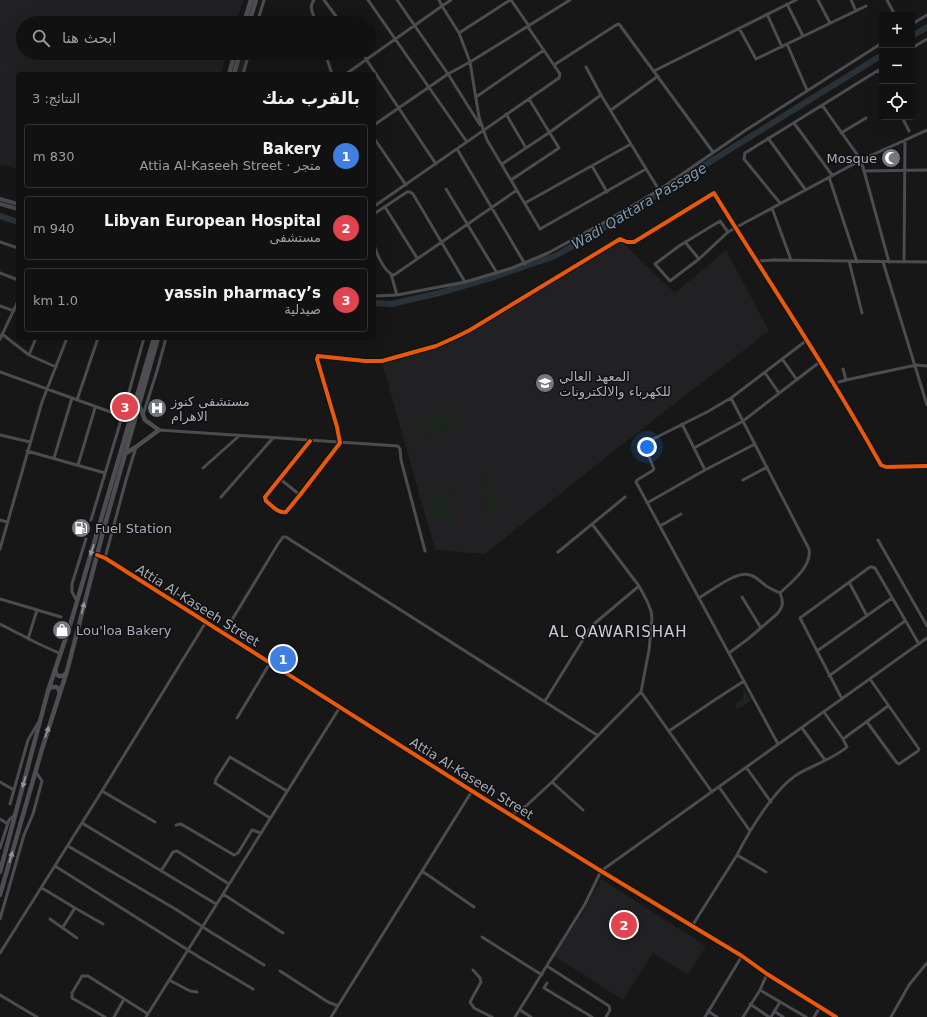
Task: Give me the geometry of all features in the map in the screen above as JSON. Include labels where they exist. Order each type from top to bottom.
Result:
[{"type":"highway","points":[[246,16],[251,0]]},
{"type":"highway","points":[[251,16],[256,0]]},
{"type":"highway","points":[[230,72],[233,60]]},
{"type":"highway","points":[[235,72],[238,60]]},
{"type":"highway","points":[[0,872],[48,691],[61,654],[105,510],[153,340]]},
{"type":"highway","points":[[0,895],[67,671],[97,555],[158,340]]},
{"type":"highway","points":[[126,454],[159,430],[149,424],[143,416],[139,405]]},
{"type":"highway","points":[[55,669],[56,674],[59,676],[64,676],[67,671]]},
{"type":"highway","points":[[48,691],[52,687],[56,687],[60,691],[60,695]]},
{"type":"main road","points":[[0,199],[16,203]]},
{"type":"main road","points":[[0,204],[16,208]]},
{"type":"street","points":[[259,16],[264,0]]},
{"type":"street","points":[[314,0],[311,3],[314,16]]},
{"type":"street","points":[[324,0],[336,16]]},
{"type":"street","points":[[368,0],[467,142]]},
{"type":"street","points":[[397,0],[448,74],[483,130]]},
{"type":"street","points":[[439,0],[459,33],[470,62],[479,117],[487,140],[540,229],[646,169]]},
{"type":"street","points":[[376,54],[451,0]]},
{"type":"street","points":[[376,205],[559,78],[560,74],[510,0],[459,33]]},
{"type":"street","points":[[376,124],[448,74],[529,27],[570,0]]},
{"type":"street","points":[[654,70],[796,0]]},
{"type":"street","points":[[818,0],[830,23]]},
{"type":"street","points":[[851,0],[856,11]]},
{"type":"street","points":[[887,0],[893,12]]},
{"type":"street","points":[[787,4],[803,36]]},
{"type":"street","points":[[739,28],[756,59],[866,6]]},
{"type":"street","points":[[767,14],[782,47]]},
{"type":"street","points":[[915,22],[927,15]]},
{"type":"street","points":[[554,65],[619,24],[713,152]]},
{"type":"street","points":[[915,46],[927,39]]},
{"type":"street","points":[[787,44],[807,90]]},
{"type":"street","points":[[376,296],[397,295],[465,282],[525,264],[548,253],[603,223],[658,190],[807,90],[879,45]]},
{"type":"street","points":[[476,97],[544,50]]},
{"type":"street","points":[[244,72],[247,60]]},
{"type":"street","points":[[327,60],[331,72]]},
{"type":"street","points":[[349,72],[367,60],[375,72]]},
{"type":"street","points":[[586,67],[658,190]]},
{"type":"street","points":[[780,203],[744,159],[745,153],[878,70]]},
{"type":"street","points":[[376,74],[436,164]]},
{"type":"street","points":[[611,110],[658,76]]},
{"type":"street","points":[[502,164],[601,95]]},
{"type":"street","points":[[511,180],[557,150],[559,145],[529,99]]},
{"type":"street","points":[[822,105],[861,160],[889,262]]},
{"type":"street","points":[[506,114],[526,148]]},
{"type":"street","points":[[841,133],[866,118]]},
{"type":"street","points":[[904,120],[909,131]]},
{"type":"street","points":[[794,123],[830,176],[857,262]]},
{"type":"street","points":[[728,232],[720,221],[670,251],[655,264],[670,281],[699,259],[728,232],[861,160],[927,130]]},
{"type":"street","points":[[768,138],[805,190]]},
{"type":"street","points":[[904,262],[905,140]]},
{"type":"street","points":[[376,141],[406,185]]},
{"type":"street","points":[[525,203],[631,144]]},
{"type":"street","points":[[457,149],[525,264]]},
{"type":"street","points":[[592,166],[607,192]]},
{"type":"street","points":[[864,171],[927,170]]},
{"type":"street","points":[[446,190],[498,273]]},
{"type":"street","points":[[391,274],[394,274],[517,190]]},
{"type":"street","points":[[376,213],[407,192],[410,192],[465,282]]},
{"type":"street","points":[[310,441],[266,496],[266,501],[280,512],[285,513],[340,443],[337,427],[317,359],[318,356],[365,361],[382,361],[436,346],[470,330],[620,239],[627,242],[634,242],[714,193],[852,412],[881,465],[886,467],[927,466]]},
{"type":"street","points":[[385,207],[417,258]]},
{"type":"street","points":[[772,208],[791,260]]},
{"type":"street","points":[[0,242],[16,247]]},
{"type":"street","points":[[685,242],[699,259]]},
{"type":"street","points":[[376,254],[391,274],[397,295]]},
{"type":"street","points":[[757,261],[927,262]]},
{"type":"street","points":[[849,261],[862,313]]},
{"type":"street","points":[[883,262],[916,365],[927,405]]},
{"type":"street","points":[[0,273],[16,279]]},
{"type":"street","points":[[0,306],[14,311]]},
{"type":"street","points":[[0,339],[16,306]]},
{"type":"street","points":[[2,334],[29,355],[56,367]]},
{"type":"street","points":[[29,355],[35,340]]},
{"type":"street","points":[[0,548],[27,451],[47,388],[66,340]]},
{"type":"street","points":[[77,400],[97,340]]},
{"type":"street","points":[[91,520],[143,340]]},
{"type":"street","points":[[143,416],[165,340]]},
{"type":"street","points":[[778,744],[636,482],[654,469],[645,447],[647,442],[707,412],[731,398],[783,360],[807,340]]},
{"type":"street","points":[[157,344],[164,345]]},
{"type":"street","points":[[783,360],[797,380]]},
{"type":"street","points":[[694,448],[743,421],[821,362]]},
{"type":"street","points":[[839,382],[916,365],[927,366]]},
{"type":"street","points":[[843,370],[846,380]]},
{"type":"street","points":[[0,372],[47,388],[95,408],[130,420]]},
{"type":"street","points":[[764,373],[779,393]]},
{"type":"street","points":[[54,458],[72,398]]},
{"type":"street","points":[[731,398],[809,549],[805,568],[780,593]]},
{"type":"street","points":[[78,465],[95,408]]},
{"type":"street","points":[[682,424],[705,470]]},
{"type":"street","points":[[159,430],[399,447],[404,473],[424,551]]},
{"type":"street","points":[[0,435],[30,442]]},
{"type":"street","points":[[203,468],[239,435]]},
{"type":"street","points":[[221,497],[273,438]]},
{"type":"street","points":[[647,503],[755,444]]},
{"type":"street","points":[[105,558],[136,447]]},
{"type":"street","points":[[27,451],[105,473]]},
{"type":"street","points":[[743,480],[767,467]]},
{"type":"street","points":[[279,478],[300,495]]},
{"type":"street","points":[[558,552],[625,497]]},
{"type":"street","points":[[112,502],[119,504]]},
{"type":"street","points":[[660,526],[681,514]]},
{"type":"street","points":[[0,520],[7,522]]},
{"type":"street","points":[[512,815],[526,806],[552,782],[641,692],[649,650],[652,619],[648,601],[639,586],[592,524]]},
{"type":"street","points":[[224,633],[278,544],[283,537],[286,537],[598,736]]},
{"type":"street","points":[[77,601],[72,592],[72,584],[86,538]]},
{"type":"street","points":[[878,540],[927,626]]},
{"type":"street","name":"Attia Al-Kaseeh Street","points":[[97,555],[105,558],[601,871],[742,956],[836,1017]]},
{"type":"street","points":[[842,699],[800,618],[870,567],[873,567],[919,644]]},
{"type":"street","points":[[699,598],[734,577],[744,574],[749,574],[780,593],[783,604],[782,609],[761,628],[729,652]]},
{"type":"street","points":[[849,582],[867,616]]},
{"type":"street","points":[[545,701],[589,630],[639,586]]},
{"type":"street","points":[[742,597],[761,628]]},
{"type":"street","points":[[817,651],[892,598]]},
{"type":"street","points":[[0,599],[60,617]]},
{"type":"street","points":[[28,639],[37,610]]},
{"type":"street","points":[[829,676],[905,621]]},
{"type":"street","points":[[0,952],[42,888],[206,622]]},
{"type":"street","points":[[0,624],[61,654]]},
{"type":"street","points":[[515,1017],[585,904],[601,871],[927,638]]},
{"type":"street","points":[[237,718],[270,663]]},
{"type":"street","points":[[867,722],[896,762],[900,764],[917,753],[919,749],[870,679]]},
{"type":"street","points":[[669,731],[744,681]]},
{"type":"street","points":[[641,692],[712,792]]},
{"type":"street","points":[[843,739],[888,706]]},
{"type":"street","points":[[105,1017],[72,998],[72,993],[82,976],[88,976],[147,1015],[340,707]]},
{"type":"street","points":[[692,926],[737,855],[750,831],[771,802],[790,780],[797,774],[847,748],[847,744],[824,712]]},
{"type":"street","points":[[10,804],[28,740],[40,721]]},
{"type":"street","points":[[802,728],[825,760]]},
{"type":"street","points":[[270,818],[215,782],[216,779],[230,757],[287,791]]},
{"type":"street","points":[[746,767],[771,802]]},
{"type":"street","points":[[0,919],[24,835],[33,814],[42,781],[36,772]]},
{"type":"street","points":[[0,782],[14,790]]},
{"type":"street","points":[[552,782],[583,810]]},
{"type":"street","points":[[719,787],[750,831]]},
{"type":"street","points":[[331,1017],[472,790]]},
{"type":"street","points":[[102,791],[156,822]]},
{"type":"street","points":[[7,848],[0,847],[11,817],[16,814]]},
{"type":"street","points":[[0,819],[8,824]]},
{"type":"street","points":[[82,823],[216,904]]},
{"type":"street","points":[[176,825],[181,824],[234,855],[238,854],[252,830],[261,833]]},
{"type":"street","points":[[68,846],[177,910],[264,965]]},
{"type":"street","points":[[161,871],[173,852],[177,851],[229,884]]},
{"type":"street","points":[[737,855],[766,872]]},
{"type":"street","points":[[55,866],[253,989]]},
{"type":"street","points":[[422,871],[474,907]]},
{"type":"street","points":[[42,888],[103,924]]},
{"type":"street","points":[[222,894],[283,933]]},
{"type":"street","points":[[63,927],[75,908]]},
{"type":"street","points":[[50,919],[77,938]]},
{"type":"street","points":[[482,937],[542,975]]},
{"type":"street","points":[[704,1017],[742,956]]},
{"type":"street","points":[[891,1017],[910,985],[927,963]]},
{"type":"street","points":[[547,966],[610,1006],[610,1010],[606,1017]]},
{"type":"street","points":[[473,970],[480,978],[481,982],[470,1002],[474,1008],[492,1017]]},
{"type":"street","points":[[280,971],[328,1002],[338,1006]]},
{"type":"street","points":[[743,1017],[768,974]]},
{"type":"street","points":[[169,980],[190,991],[197,992]]},
{"type":"street","points":[[547,983],[544,988],[592,1017]]},
{"type":"street","points":[[760,990],[806,1017]]},
{"type":"street","points":[[0,995],[37,1017]]},
{"type":"street","points":[[114,1017],[124,999]]},
{"type":"street","points":[[750,1004],[770,1017],[780,1002]]},
{"type":"street","points":[[814,1017],[820,1007]]},
{"type":"street","points":[[520,1010],[531,1017]]},
{"type":"street","points":[[774,1011],[783,1017]]},
{"type":"street","points":[[708,1012],[717,1017]]},
{"type":"shaded area","points":[[0,0],[243,0],[238,16],[16,16],[16,60],[225,60],[222,72],[16,72],[16,168],[0,164]]},
{"type":"shaded area","points":[[239,60],[249,60],[246,72],[236,72]]},
{"type":"shaded area","name":"المعهد العالي للكهرباء والالكترونات","points":[[622,242],[675,293],[726,250],[769,331],[615,450],[485,554],[435,550],[382,362],[406,357],[456,337]]},
{"type":"shaded area","points":[[458,408],[463,426],[418,438],[413,420]]},
{"type":"shaded area","points":[[492,477],[501,511],[489,514],[479,481]]},
{"type":"shaded area","points":[[448,489],[456,521],[443,524],[439,523],[433,517],[427,495]]},
{"type":"shaded area","points":[[743,690],[751,700],[737,709],[735,704],[743,699]]},
{"type":"shaded area","points":[[601,879],[706,946],[688,975],[653,953],[623,1000],[554,956],[587,905]]},
{"type":"waterway","name":"Wadi Qattara Passage","points":[[915,34],[927,27]]},
{"type":"waterway","name":"Wadi Qattara Passage","points":[[376,303],[391,304],[439,293],[494,277],[555,256],[589,237],[879,57]]},
{"type":"waterway","name":"Wadi Qattara Passage","points":[[0,216],[16,221]]},
{"type":"cycle path","points":[[310,441],[265,497],[266,501],[278,511],[286,512],[340,443],[337,427],[317,359],[318,356],[365,361],[382,361],[436,346],[470,330],[620,239],[627,242],[634,242],[714,193],[820,362],[881,465],[886,467],[927,466]]},
{"type":"cycle path","points":[[97,555],[105,558],[472,791],[742,956],[767,974],[836,1017]]},
{"type":"place","name":"Mosque","points":[[891,158]]},
{"type":"place","name":"المعهد العالي للكهرباء والالكترونات","points":[[545,383]]},
{"type":"place","name":"yassin pharmacy’s","points":[[125,407]]},
{"type":"place","name":"مستشفى كنوز الاهرام","points":[[157,408]]},
{"type":"place","name":"Fuel Station","points":[[81,528]]},
{"type":"place","name":"Lou'loa Bakery","points":[[62,630]]},
{"type":"place","name":"Bakery","points":[[283,659]]},
{"type":"place","name":"Libyan European Hospital","points":[[624,925]]},
{"type":"district","name":"AL QAWARISHAH","points":[[618,632]]}]
